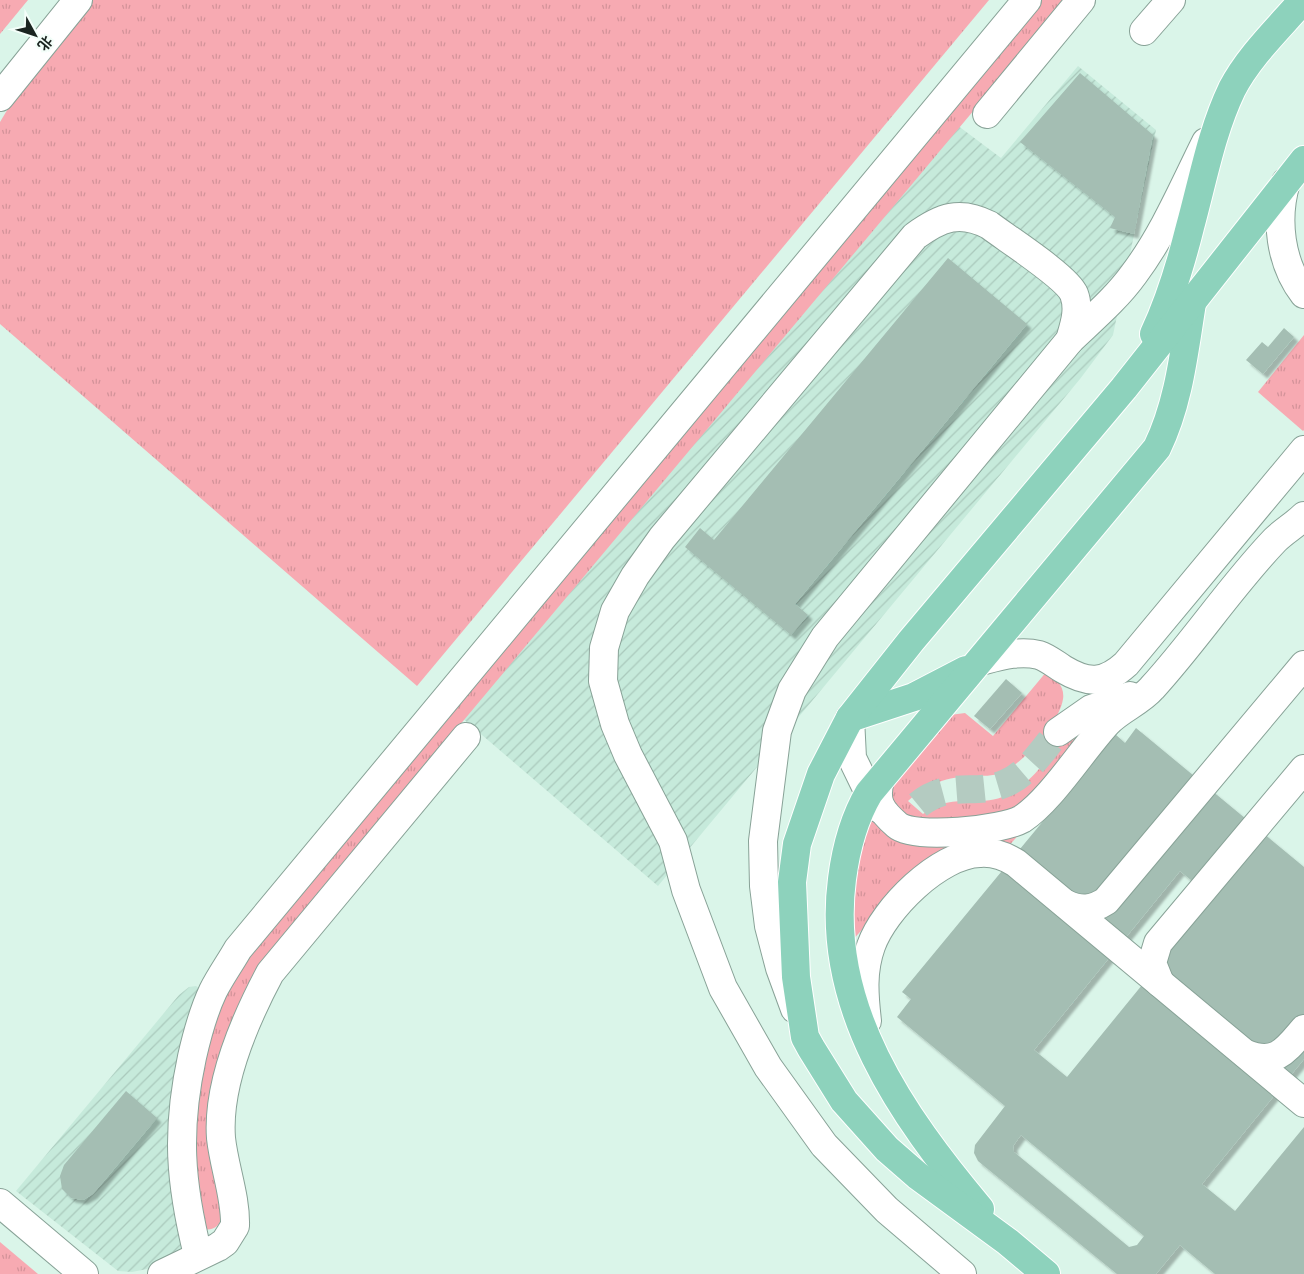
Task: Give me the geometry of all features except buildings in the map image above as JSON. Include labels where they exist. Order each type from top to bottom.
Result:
[{"type":"main road","points":[[1124,388],[1154,335],[1166,307],[1190,227],[1207,158],[1224,106],[1234,86],[1248,66],[1303,0]]},
{"type":"main road","points":[[1046,1274],[1008,1242],[918,1176],[887,1149],[844,1101],[806,1037],[795,959],[792,882],[797,844],[821,774],[850,718],[911,640],[1124,388],[1304,160]]},
{"type":"main road","points":[[1008,1242],[946,1168],[916,1127],[891,1089],[868,1043],[851,999],[844,972],[839,937],[840,890],[845,854],[853,824],[981,661],[1157,448],[1168,425],[1173,407],[1192,302]]},
{"type":"main road","points":[[850,718],[929,690],[981,661]]},
{"type":"street","points":[[0,97],[78,0]]},
{"type":"street","points":[[198,1255],[188,1213],[180,1144],[184,1094],[197,1035],[213,992],[238,949],[1027,0]]},
{"type":"street","points":[[987,114],[1081,0]]},
{"type":"street","points":[[1144,31],[1171,0]]},
{"type":"street","points":[[806,1037],[780,968],[769,926],[764,886],[763,840],[772,762],[777,731],[792,690],[825,637],[1070,340],[1112,299],[1145,258],[1178,198],[1224,106]]},
{"type":"street","points":[[1286,182],[1280,216],[1286,262],[1294,282],[1304,294]]},
{"type":"street","points":[[962,1274],[887,1210],[824,1145],[795,1108],[764,1060],[724,988],[686,890],[673,841],[628,755],[615,724],[604,681],[604,648],[615,611],[635,576],[662,538],[900,252],[925,229],[940,220],[957,216],[976,218],[1061,280],[1073,292],[1076,305],[1076,321],[1070,340]]},
{"type":"street","points":[[981,661],[1027,653],[1044,657],[1063,669],[1098,680],[1114,675],[1126,664],[1299,463]]},
{"type":"street","points":[[850,718],[852,758],[902,829],[922,833],[1006,825],[1020,820],[1043,799],[1109,721],[1151,690],[1276,539],[1304,516]]},
{"type":"street","points":[[1066,904],[1076,909],[1087,909],[1106,901],[1304,665]]},
{"type":"street","points":[[1063,669],[1073,693],[1068,715],[1058,732],[1092,709],[1151,690]]},
{"type":"street","points":[[162,1274],[224,1242],[235,1226],[221,1136],[224,1095],[236,1050],[251,1010],[270,974],[466,736]]},
{"type":"street","points":[[1160,983],[1152,963],[1153,953],[1158,943],[1304,769]]},
{"type":"street","points":[[868,1043],[863,983],[865,963],[881,923],[928,874],[946,864],[978,852],[1003,856],[1016,863],[1304,1103]]},
{"type":"street","points":[[1246,1054],[1266,1059],[1277,1056],[1286,1050],[1304,1029]]},
{"type":"street","points":[[0,1202],[84,1274]]},
{"type":"shaded area","points":[[1078,66],[1156,130],[1113,335],[1080,379],[658,886],[454,711],[949,119],[1001,158]]},
{"type":"shaded area","points":[[196,986],[203,991],[191,1228],[182,1251],[147,1269],[132,1272],[118,1271],[16,1191],[179,995],[189,987]]},
{"type":"green space","points":[[0,0],[28,0],[0,34]]},
{"type":"green space","points":[[93,0],[989,0],[417,686],[0,324],[0,122],[27,77]]},
{"type":"green space","points":[[1039,0],[1066,0],[280,940],[257,971],[238,1006],[228,1035],[209,1153],[223,1216],[216,1227],[203,1229],[190,1177],[200,1058],[235,972]]},
{"type":"green space","points":[[1304,335],[1304,430],[1303,431],[1258,392]]},
{"type":"green space","points":[[1047,671],[1057,680],[1061,687],[1063,699],[1055,719],[1048,730],[1029,752],[1001,773],[938,782],[908,801],[923,814],[945,803],[986,801],[1007,795],[1030,779],[1066,740],[1097,721],[1019,810],[921,826],[901,817],[887,789],[950,715],[965,713],[993,736]]},
{"type":"green space","points":[[870,814],[1022,831],[1007,848],[896,892],[850,943],[852,881]]},
{"type":"green space","points":[[0,1242],[38,1274],[0,1274]]},
{"type":"tunnel","points":[[918,805],[930,797],[952,790],[984,789],[995,787],[1014,779],[1028,767],[1058,732]]}]
